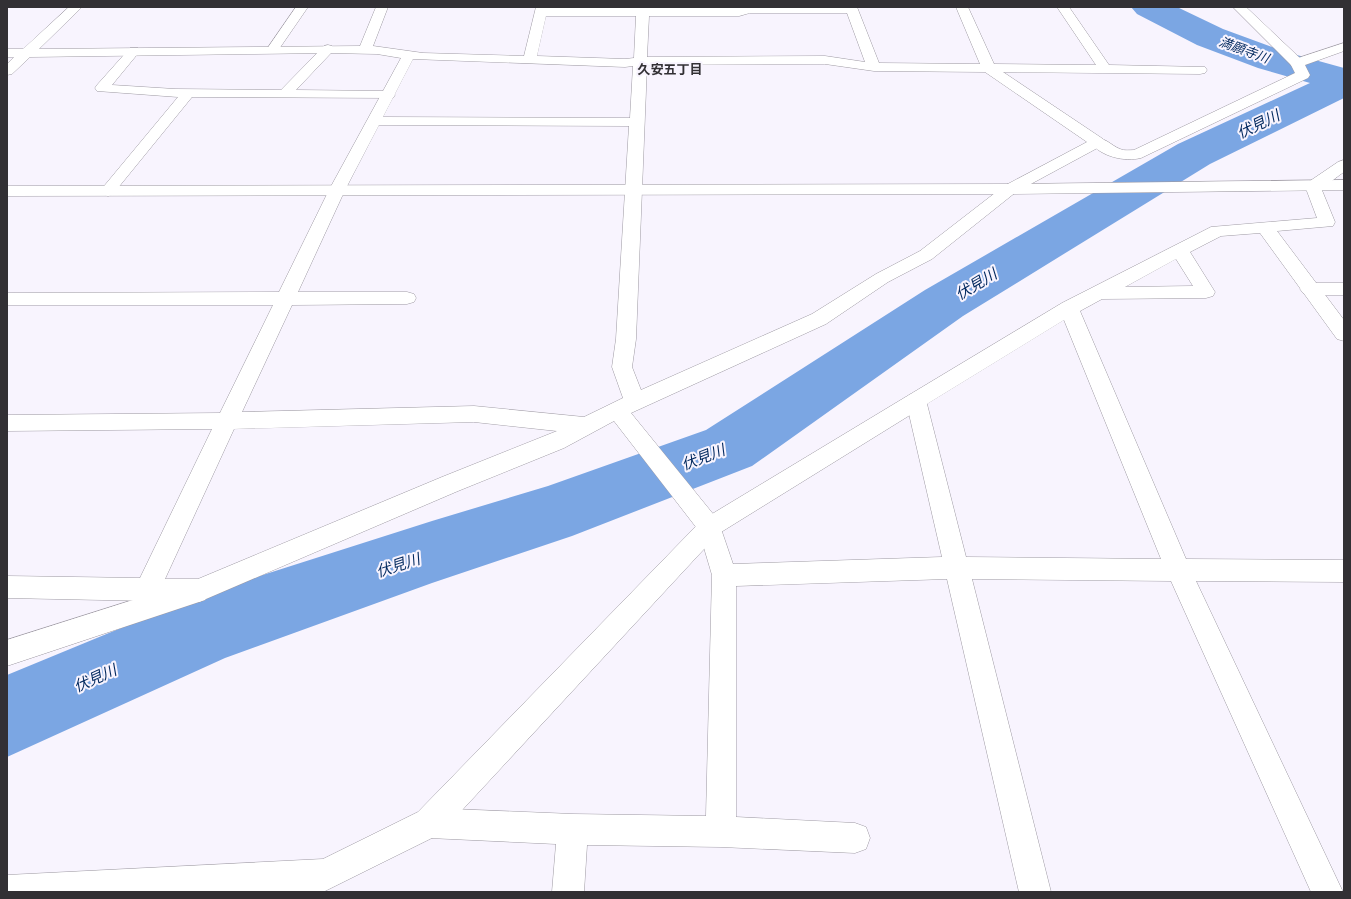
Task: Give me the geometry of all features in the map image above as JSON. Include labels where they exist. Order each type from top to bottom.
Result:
[{"type":"street","points":[[7,71],[76,7]]},
{"type":"street","points":[[365,50],[382,7]]},
{"type":"street","points":[[962,7],[989,69],[1118,154],[1136,155],[1303,75],[1297,63],[1239,7]]},
{"type":"street","points":[[1063,7],[1106,70]]},
{"type":"street","points":[[530,60],[541,10],[739,12],[749,9],[851,8],[874,67]]},
{"type":"street","points":[[643,10],[626,339],[622,367],[626,407],[710,527],[724,575],[721,832]]},
{"type":"street","points":[[1297,63],[1344,47]]},
{"type":"street","points":[[7,52],[328,49],[365,50],[422,57],[625,63],[640,61],[825,60],[874,67],[1200,70]]},
{"type":"street","points":[[147,590],[337,190],[409,55]]},
{"type":"street","points":[[374,122],[637,122]]},
{"type":"street","points":[[7,653],[199,591],[450,484],[556,442],[626,407],[818,319],[882,278],[926,254],[1010,189],[1098,142]]},
{"type":"street","points":[[1313,186],[1344,165]]},
{"type":"street","points":[[7,891],[325,875],[429,823],[710,527],[1069,308],[1217,231],[1327,222],[1313,186]]},
{"type":"street","points":[[7,191],[633,188],[1010,189],[1344,186]]},
{"type":"street","points":[[1265,227],[1344,334]]},
{"type":"street","points":[[1098,293],[1206,292],[1180,251]]},
{"type":"street","points":[[7,299],[286,297],[408,298]]},
{"type":"street","points":[[1069,308],[1178,570],[1327,892]]},
{"type":"street","points":[[916,401],[1035,892]]},
{"type":"street","points":[[7,423],[227,421],[474,414],[586,426]]},
{"type":"street","points":[[724,575],[956,568],[1344,570]]},
{"type":"street","points":[[7,587],[199,591]]},
{"type":"street","points":[[429,823],[573,829],[721,832],[855,838]]},
{"type":"street","points":[[568,892],[573,829]]},
{"type":"lane","points":[[273,49],[302,7]]},
{"type":"lane","points":[[285,94],[328,49]]},
{"type":"lane","points":[[134,51],[102,88],[188,93],[388,95]]},
{"type":"lane","points":[[108,191],[188,93]]},
{"type":"lane","points":[[1310,289],[1344,289]]},
{"type":"waterway","name":"満願寺川","points":[[1149,7],[1210,37],[1272,60],[1344,80]]},
{"type":"waterway","name":"伏見川","points":[[7,716],[206,629],[432,552],[548,515],[729,448],[944,303],[1194,154],[1344,82]]},
{"type":"district","name":"久安五丁目","points":[[670,69]]}]
